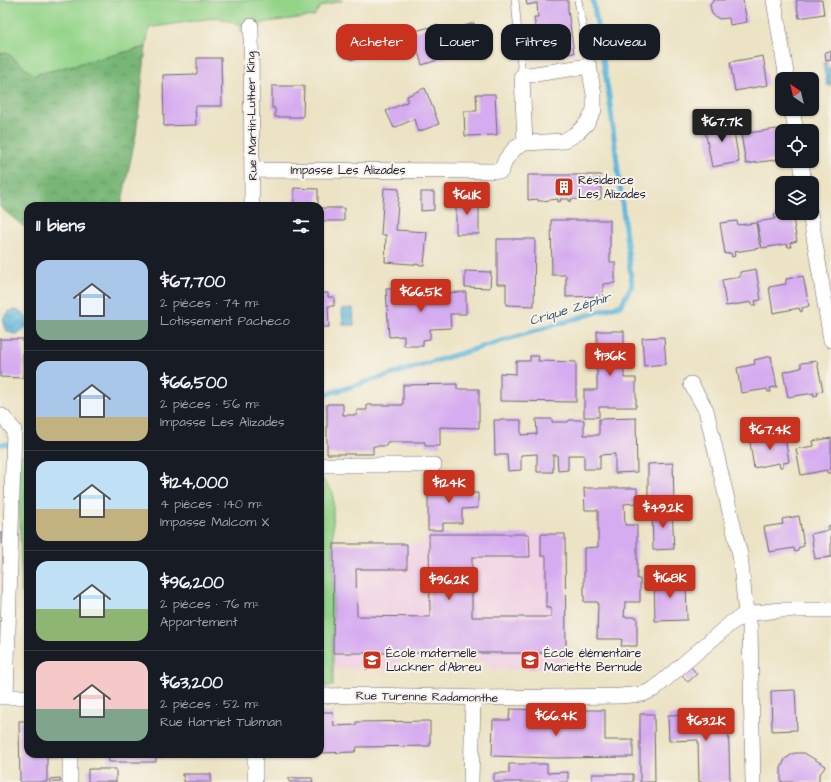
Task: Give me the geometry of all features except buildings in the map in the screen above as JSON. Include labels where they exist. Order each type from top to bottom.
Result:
[{"type":"street","points":[[774,0],[786,72]]},
{"type":"street","name":"Rue Martin-Luther King","points":[[251,26],[252,202]]},
{"type":"street","points":[[589,66],[594,94],[594,110],[588,123],[577,133],[564,141],[525,143],[522,76],[589,66]]},
{"type":"street","name":"Impasse Les Alizades","points":[[252,170],[501,171],[506,159],[515,148],[525,143]]},
{"type":"street","points":[[811,220],[831,340]]},
{"type":"street","points":[[691,384],[706,410],[740,555],[746,614],[750,627],[754,782]]},
{"type":"street","points":[[0,415],[14,430],[3,697],[24,697]]},
{"type":"street","points":[[324,465],[434,465]]},
{"type":"street","points":[[746,614],[780,610],[831,610]]},
{"type":"street","name":"Rue Turenne Radamonthe","points":[[324,696],[372,695],[473,698],[613,697],[643,694],[654,689],[731,623],[746,614]]},
{"type":"street","points":[[471,782],[473,698]]},
{"type":"street","points":[[70,758],[70,782]]},
{"type":"street","points":[[255,758],[255,782]]},
{"type":"lane","points":[[515,0],[522,76]]},
{"type":"lane","points":[[578,0],[589,66]]},
{"type":"shaded area","points":[[565,534],[567,668],[491,670],[484,662],[403,660],[397,670],[334,668],[334,544],[425,544],[425,535]]},
{"type":"green space","points":[[0,0],[343,0],[320,7],[314,16],[267,22],[240,32],[239,25],[218,17],[149,28],[146,47],[34,75],[7,53],[0,54]]},
{"type":"green space","points":[[146,47],[136,134],[122,202],[24,202],[24,227],[0,207],[0,157],[2,149],[0,149],[0,54],[7,53],[34,75]]},
{"type":"green space","points":[[18,455],[24,455],[24,593],[22,593]]},
{"type":"green space","points":[[324,481],[333,492],[333,686],[324,686]]},
{"type":"water","points":[[826,61],[828,69],[831,68],[831,85],[827,85],[823,63]]},
{"type":"water","points":[[353,308],[354,325],[343,325],[342,309]]},
{"type":"water","points":[[15,310],[23,314],[23,330],[15,334],[7,330],[3,322],[7,314]]},
{"type":"waterway","name":"Crique Zéphir","points":[[324,395],[621,305],[632,285],[609,96],[593,0]]},
{"type":"waterway","name":"Crique Zéphir","points":[[0,444],[8,444]]},
{"type":"place","name":"Résidence Les Alizades","points":[[564,187]]},
{"type":"place","name":"École maternelle Luckner d'Abreu","points":[[372,660]]},
{"type":"place","name":"École élémentaire Mariette Bernude","points":[[530,660]]}]
